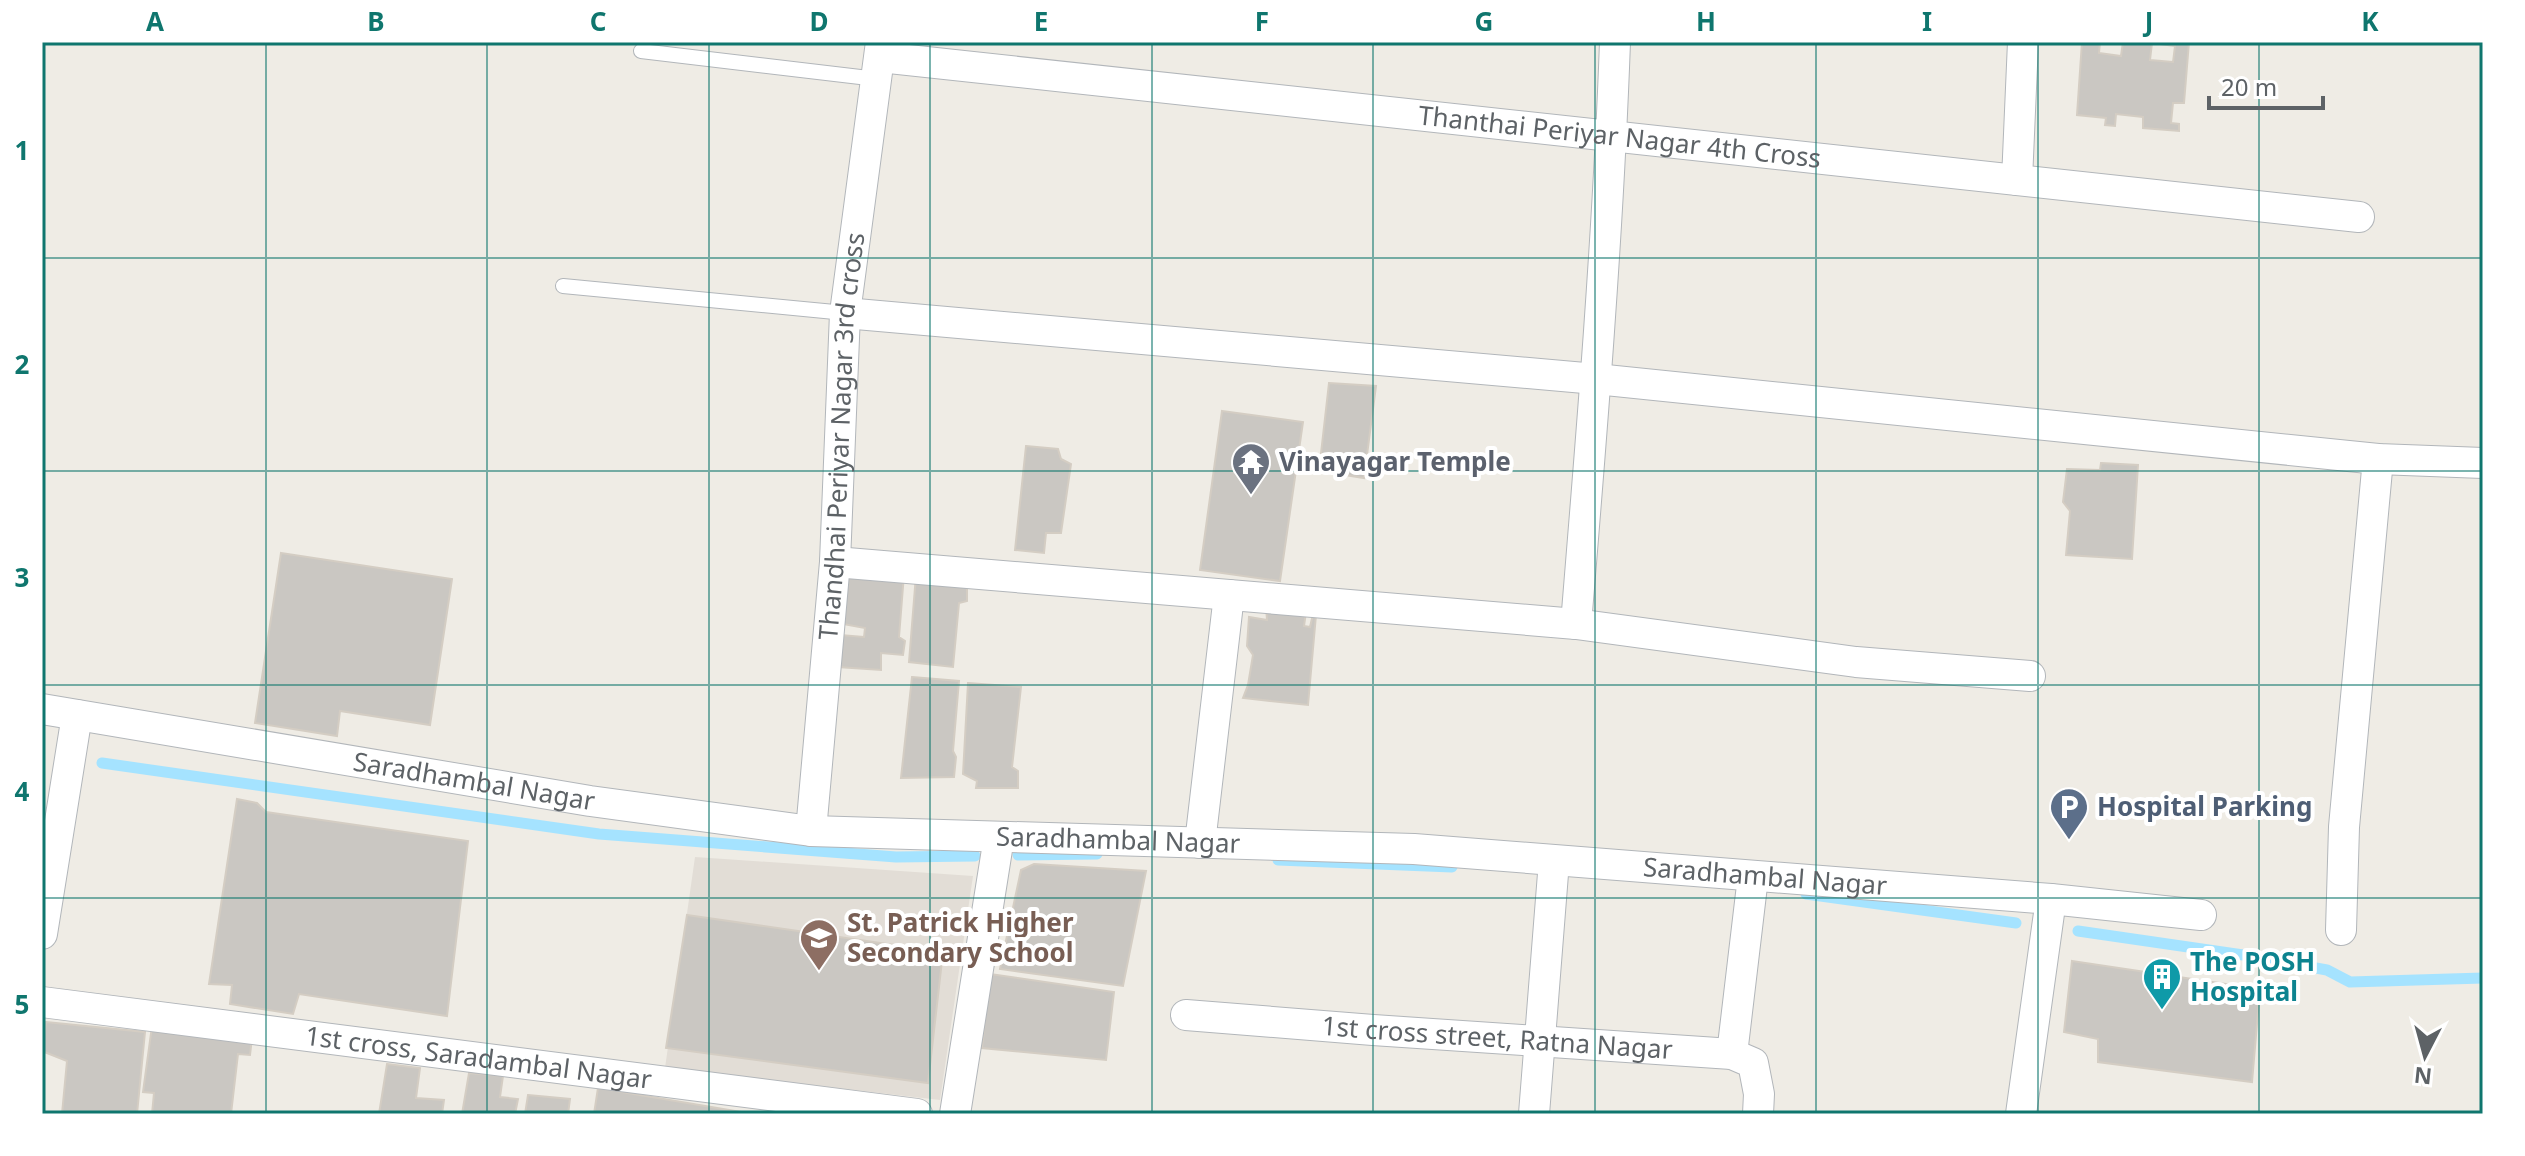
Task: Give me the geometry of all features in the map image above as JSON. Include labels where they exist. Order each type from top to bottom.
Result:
[{"type":"street","points":[[1576,624],[1596,379],[1612,138],[1615,42]]},
{"type":"street","points":[[2017,180],[2023,42]]},
{"type":"street","name":"Thanthai Periyar Nagar 4th Cross","points":[[879,59],[2359,217]]},
{"type":"street","name":"Thandhai Periyar Nagar 3rd cross","points":[[811,831],[835,562],[845,313],[879,59]]},
{"type":"street","points":[[845,313],[1596,379],[2378,459],[2483,463]]},
{"type":"street","points":[[2341,930],[2344,827],[2378,459]]},
{"type":"street","points":[[835,562],[1576,624],[1856,662],[2030,676]]},
{"type":"street","points":[[1200,843],[1229,595]]},
{"type":"street","name":"Saradhambal Nagar","points":[[42,709],[590,801],[811,831],[1414,849],[2051,899],[2201,915]]},
{"type":"street","points":[[42,934],[77,715]]},
{"type":"street","points":[[955,1114],[999,837]]},
{"type":"street","points":[[1534,1114],[1554,861]]},
{"type":"street","points":[[1753,877],[1732,1054],[1753,1063],[1759,1094],[1758,1114]]},
{"type":"street","points":[[2021,1114],[2051,899]]},
{"type":"street","name":"1st cross, Saradambal Nagar","points":[[42,1002],[917,1114]]},
{"type":"street","name":"1st cross street, Ratna Nagar","points":[[1186,1015],[1732,1054]]},
{"type":"lane","points":[[641,51],[879,59]]},
{"type":"lane","points":[[563,286],[845,313]]},
{"type":"shaded area","name":"St. Patrick Higher Secondary School","points":[[695,857],[973,876],[940,1100],[665,1068]]},
{"type":"building","points":[[2082,42],[2100,42],[2099,53],[2121,56],[2123,42],[2189,42],[2184,103],[2173,103],[2171,123],[2179,124],[2179,131],[2143,128],[2143,117],[2116,114],[2115,126],[2105,125],[2106,118],[2077,115]],"holes":[[[2152,43],[2175,46],[2173,62],[2150,60]]]},
{"type":"building","points":[[1329,383],[1376,386],[1364,478],[1319,471]]},
{"type":"building","name":"Vinayagar Temple","points":[[1222,411],[1303,422],[1280,581],[1200,570]]},
{"type":"building","points":[[1026,446],[1058,449],[1061,459],[1071,464],[1061,533],[1046,533],[1044,553],[1015,550]]},
{"type":"building","points":[[2101,463],[2138,465],[2132,559],[2066,555],[2070,511],[2063,502],[2067,469],[2100,470]]},
{"type":"building","points":[[281,553],[452,579],[430,725],[340,711],[337,736],[255,723]]},
{"type":"building","points":[[848,571],[904,574],[899,637],[905,641],[903,655],[881,653],[881,670],[838,667],[841,635],[864,637],[865,628],[843,624]]},
{"type":"building","points":[[916,575],[967,581],[967,601],[959,603],[953,667],[909,662]]},
{"type":"building","points":[[1266,606],[1306,612],[1304,626],[1310,627],[1313,614],[1316,615],[1308,705],[1243,698],[1253,655],[1247,646],[1249,617],[1267,620]]},
{"type":"building","points":[[912,677],[959,681],[954,777],[901,778]]},
{"type":"building","points":[[968,683],[1021,687],[1012,767],[1018,771],[1018,788],[976,788],[977,781],[963,774]]},
{"type":"building","points":[[237,799],[257,803],[266,812],[468,841],[447,1016],[299,994],[293,1014],[230,1004],[232,985],[209,984]]},
{"type":"building","points":[[1034,864],[1146,871],[1123,986],[1000,969],[1021,870]]},
{"type":"building","points":[[687,915],[943,952],[928,1083],[666,1048]]},
{"type":"building","name":"The POSH Hospital","points":[[2072,961],[2260,989],[2252,1082],[2098,1062],[2098,1039],[2064,1032]]},
{"type":"building","points":[[990,974],[1114,992],[1106,1060],[982,1048]]},
{"type":"building","points":[[46,1022],[145,1032],[137,1114],[62,1114],[67,1061],[42,1051]]},
{"type":"building","points":[[152,1026],[252,1038],[250,1055],[238,1054],[231,1114],[152,1114],[154,1093],[143,1092]]},
{"type":"building","points":[[387,1064],[420,1068],[416,1098],[444,1100],[442,1114],[379,1114]]},
{"type":"building","points":[[469,1073],[503,1076],[500,1097],[518,1099],[515,1114],[462,1114]]},
{"type":"building","points":[[598,1088],[753,1114],[594,1114]]},
{"type":"building","points":[[528,1095],[570,1099],[568,1114],[525,1114]]},
{"type":"waterway","points":[[102,763],[599,834],[896,857],[975,856]]},
{"type":"waterway","points":[[1018,855],[1097,854]]},
{"type":"waterway","points":[[1278,860],[1452,867]]},
{"type":"waterway","points":[[1806,894],[2016,923]]},
{"type":"waterway","points":[[2078,931],[2327,970],[2350,982],[2483,978]]},
{"type":"place","name":"Vinayagar Temple","points":[[1251,496]]},
{"type":"place","name":"Hospital Parking","points":[[2069,841]]},
{"type":"place","name":"St. Patrick Higher Secondary School","points":[[819,972]]},
{"type":"place","name":"The POSH Hospital","points":[[2162,1011]]}]
